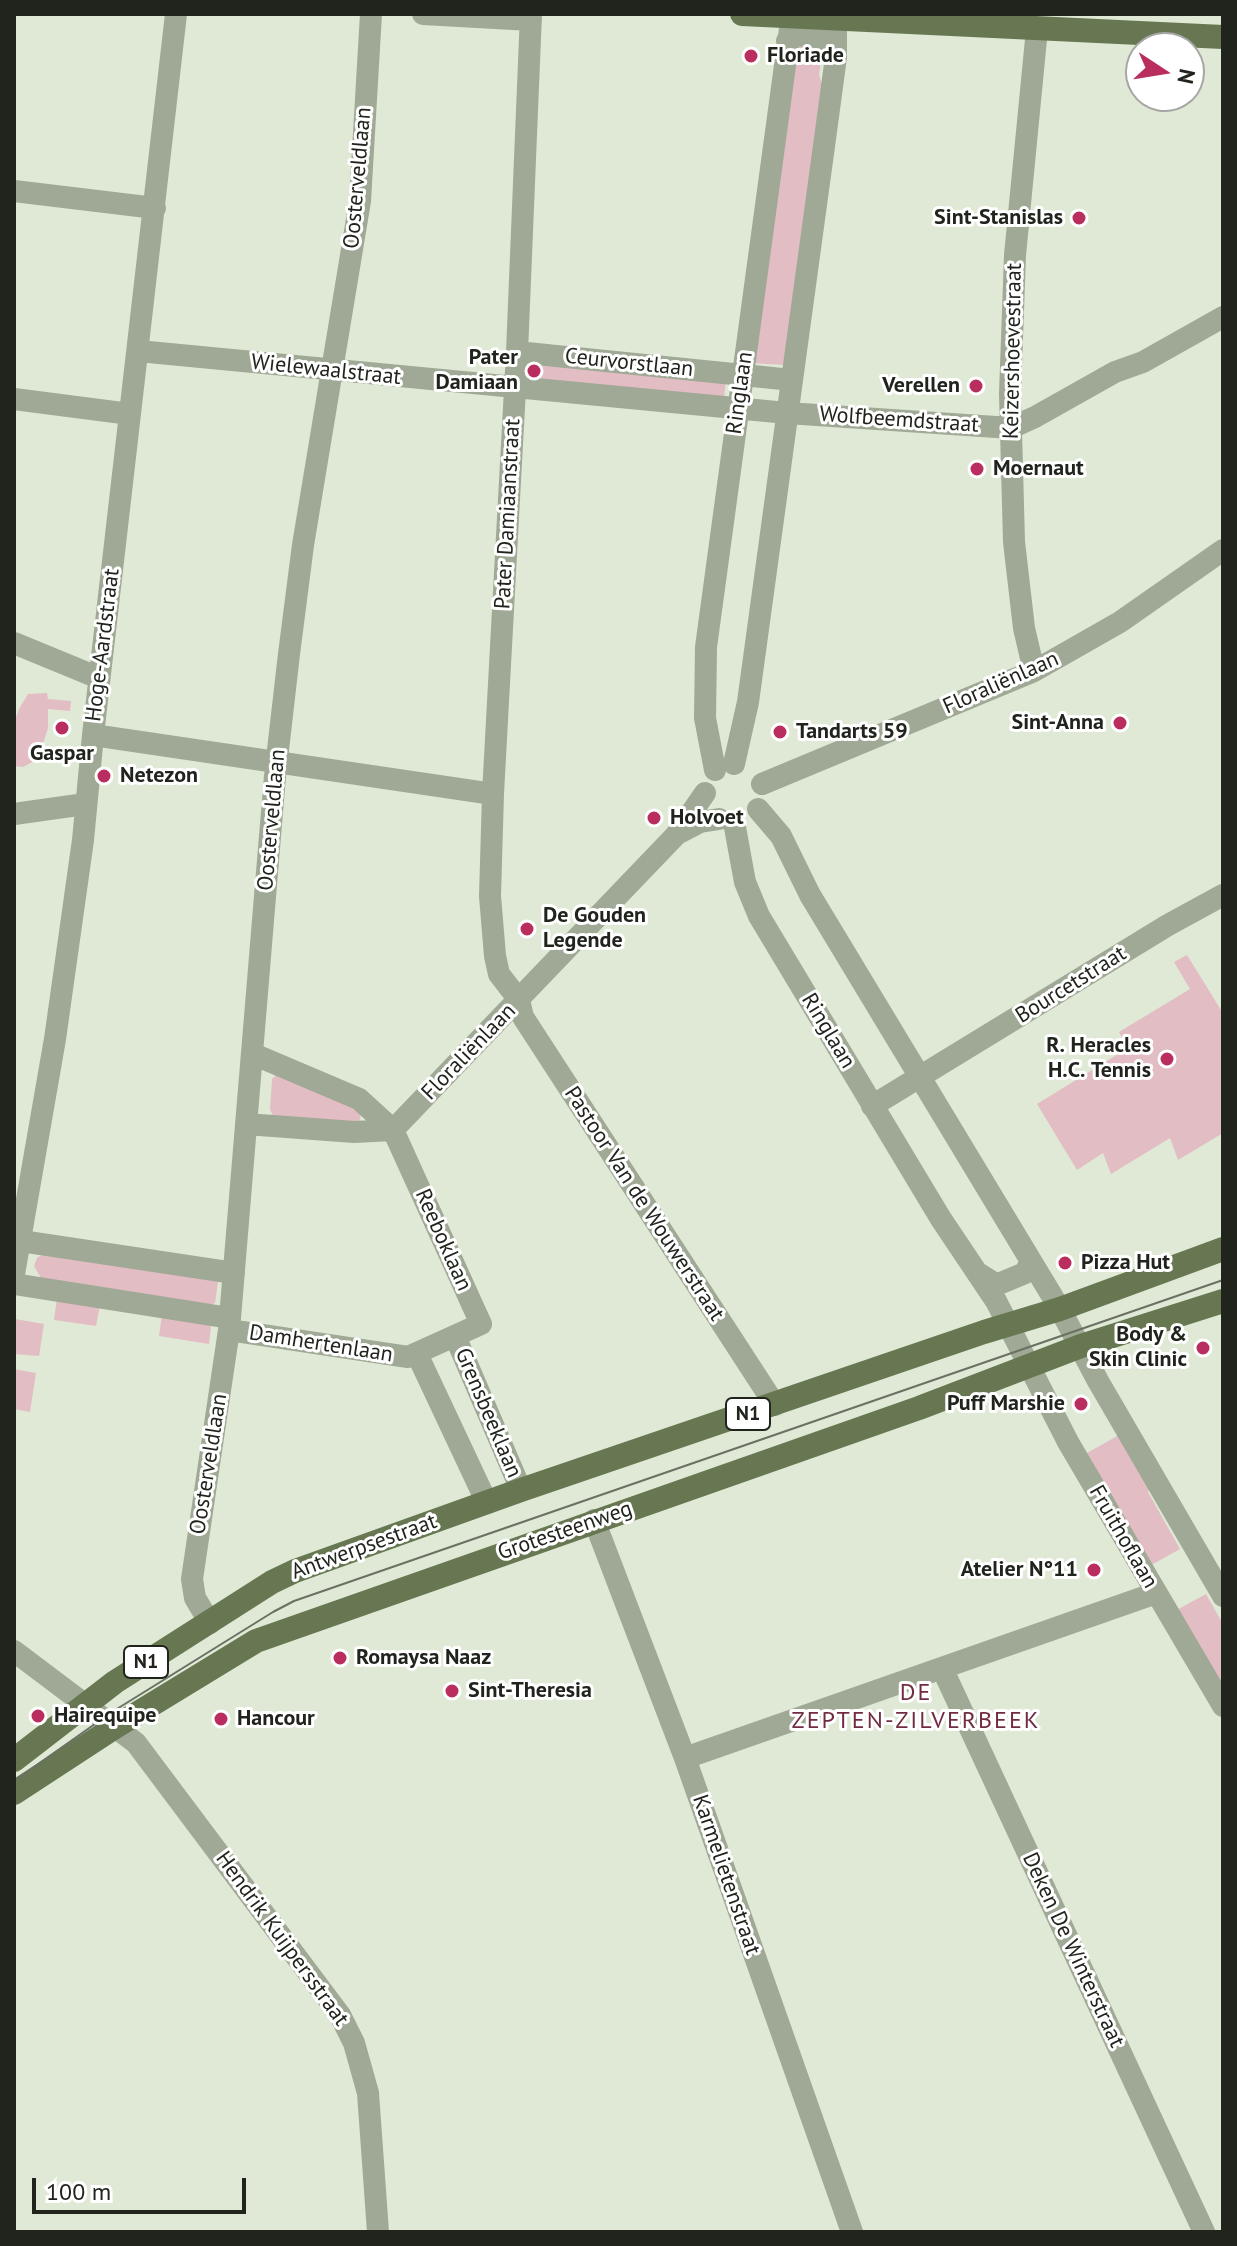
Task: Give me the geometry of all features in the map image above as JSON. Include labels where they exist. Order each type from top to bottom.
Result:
[{"type":"main road","points":[[742,14],[790,24],[836,17],[1223,37]]},
{"type":"main road","name":"N1","points":[[487,1503],[1060,1309],[1223,1249]]},
{"type":"main road","name":"N1","points":[[1030,1365],[1223,1301]]},
{"type":"main road","name":"Grotesteenweg","points":[[115,1727],[256,1641],[919,1408],[1030,1365]]},
{"type":"main road","name":"Antwerpsestraat","points":[[14,1760],[115,1682],[272,1582],[487,1503]]},
{"type":"main road","name":"N1","points":[[14,1793],[115,1727]]},
{"type":"street","name":"Hoge-Aardstraat","points":[[14,1274],[55,1039],[83,840],[176,14]]},
{"type":"street","name":"Oosterveldlaan","points":[[210,1623],[195,1598],[192,1579],[230,1324],[277,761],[303,545],[360,201],[371,14]]},
{"type":"street","points":[[423,14],[531,17]]},
{"type":"street","name":"Pater Damiaanstraat","points":[[519,1000],[499,974],[490,896],[531,17]]},
{"type":"street","points":[[725,767],[748,702],[836,57],[836,17]]},
{"type":"street","points":[[790,24],[795,35],[827,38],[836,57]]},
{"type":"street","name":"Ringlaan","points":[[725,767],[705,718],[705,661],[790,24]]},
{"type":"street","name":"Keizershoevestraat","points":[[1034,671],[1024,628],[1014,542],[1011,428],[1015,255],[1037,29]]},
{"type":"street","points":[[14,191],[155,208]]},
{"type":"street","points":[[1011,428],[1115,372],[1143,362],[1223,317]]},
{"type":"street","name":"Wielewaalstraat","points":[[138,351],[515,388]]},
{"type":"street","name":"Ceurvorstlaan","points":[[517,352],[792,380]]},
{"type":"street","name":"Ceurvorstlaan","points":[[515,388],[787,413]]},
{"type":"street","points":[[14,399],[130,414]]},
{"type":"street","name":"Wolfbeemdstraat","points":[[787,413],[1011,428]]},
{"type":"street","name":"Floraliënlaan","points":[[762,784],[1034,671],[1120,622],[1223,550]]},
{"type":"street","points":[[14,643],[99,678]]},
{"type":"street","points":[[93,735],[493,794]]},
{"type":"street","points":[[705,793],[708,778],[725,767],[748,768],[762,784],[758,809],[751,816],[727,820]]},
{"type":"street","name":"Ringlaan","points":[[705,793],[708,808],[727,820],[745,882],[759,916],[941,1219],[1009,1324]]},
{"type":"street","name":"Floraliënlaan","points":[[393,1130],[676,835],[705,793]]},
{"type":"street","points":[[14,814],[85,804]]},
{"type":"street","points":[[758,809],[781,836],[810,895],[1060,1309],[1223,1596]]},
{"type":"street","name":"Floraliënlaan","points":[[676,835],[700,822],[727,820]]},
{"type":"street","name":"Bourcetstraat","points":[[920,1077],[1163,928],[1223,895]]},
{"type":"street","name":"Pastoor Van de Wouwerstraat","points":[[519,1000],[523,1017],[775,1405]]},
{"type":"street","points":[[253,1054],[359,1099],[393,1130]]},
{"type":"street","points":[[872,1106],[920,1077]]},
{"type":"street","points":[[246,1124],[354,1132],[393,1130]]},
{"type":"street","name":"Reeboklaan","points":[[393,1130],[481,1324],[455,1336]]},
{"type":"street","points":[[21,1241],[234,1273]]},
{"type":"street","points":[[978,1273],[994,1283],[1001,1283],[1025,1273],[1031,1261]]},
{"type":"street","name":"Damhertenlaan","points":[[14,1284],[408,1357],[455,1336]]},
{"type":"street","name":"Fruithoflaan","points":[[1009,1324],[1068,1442],[1223,1706]]},
{"type":"street","name":"Grensbeeklaan","points":[[455,1336],[521,1490]]},
{"type":"street","name":"Grensbeeklaan","points":[[417,1354],[487,1503]]},
{"type":"street","name":"Karmelietenstraat","points":[[594,1520],[685,1758],[852,2232]]},
{"type":"street","points":[[685,1758],[1156,1593]]},
{"type":"street","points":[[14,1651],[115,1727]]},
{"type":"street","name":"Deken De Winterstraat","points":[[942,1668],[1204,2232]]},
{"type":"street","name":"Hendrik Kuijpersstraat","points":[[115,1727],[136,1743],[330,1999],[348,2030],[359,2056],[368,2093],[378,2232]]},
{"type":"shaded area","points":[[819,43],[822,52],[819,75],[824,89],[785,365],[750,363],[796,46]]},
{"type":"shaded area","points":[[529,362],[726,378],[724,398],[528,378]]},
{"type":"shaded area","points":[[47,693],[48,699],[71,701],[70,711],[48,709],[48,728],[38,759],[23,767],[14,766],[14,723],[19,709],[28,694]]},
{"type":"shaded area","name":"R. Heracles H.C. Tennis","points":[[1187,955],[1223,1009],[1223,1133],[1178,1160],[1170,1138],[1111,1174],[1103,1153],[1077,1170],[1037,1104],[1128,1048],[1119,1032],[1190,989],[1174,962]]},
{"type":"shaded area","points":[[276,1075],[356,1107],[361,1113],[360,1119],[358,1122],[273,1116],[270,1109],[272,1079]]},
{"type":"shaded area","points":[[43,1254],[218,1281],[215,1303],[209,1305],[41,1278],[34,1266]]},
{"type":"shaded area","points":[[57,1298],[100,1305],[96,1326],[54,1320]]},
{"type":"shaded area","points":[[162,1315],[209,1324],[209,1344],[159,1336]]},
{"type":"shaded area","points":[[15,1319],[44,1324],[39,1356],[14,1354]]},
{"type":"shaded area","points":[[14,1369],[36,1373],[30,1412],[14,1409]]},
{"type":"shaded area","points":[[1119,1435],[1151,1484],[1148,1492],[1180,1549],[1146,1568],[1087,1453]]},
{"type":"shaded area","points":[[1206,1594],[1223,1624],[1223,1691],[1173,1612]]},
{"type":"tram line","points":[[14,1781],[112,1712],[294,1601],[1223,1280]]},
{"type":"place","name":"Floriade","points":[[751,56]]},
{"type":"place","name":"Sint-Stanislas","points":[[1079,218]]},
{"type":"place","name":"Pater Damiaan","points":[[534,371]]},
{"type":"place","name":"Verellen","points":[[976,386]]},
{"type":"place","name":"Moernaut","points":[[977,469]]},
{"type":"place","name":"Sint-Anna","points":[[1120,723]]},
{"type":"place","name":"Gaspar","points":[[62,728]]},
{"type":"place","name":"Tandarts 59","points":[[780,732]]},
{"type":"place","name":"Netezon","points":[[104,776]]},
{"type":"place","name":"Holvoet","points":[[654,818]]},
{"type":"place","name":"De Gouden Legende","points":[[527,929]]},
{"type":"place","name":"R. Heracles H.C. Tennis","points":[[1167,1059]]},
{"type":"place","name":"Pizza Hut","points":[[1065,1263]]},
{"type":"place","name":"Body & Skin Clinic","points":[[1203,1348]]},
{"type":"place","name":"Puff Marshie","points":[[1081,1404]]},
{"type":"place","name":"Atelier N°11","points":[[1094,1570]]},
{"type":"place","name":"Romaysa Naaz","points":[[340,1658]]},
{"type":"place","name":"Sint-Theresia","points":[[452,1691]]},
{"type":"place","name":"Hairequipe","points":[[38,1716]]},
{"type":"place","name":"Hancour","points":[[221,1719]]},
{"type":"district","name":"DE ZEPTEN-ZILVERBEEK","points":[[916,1707]]}]
